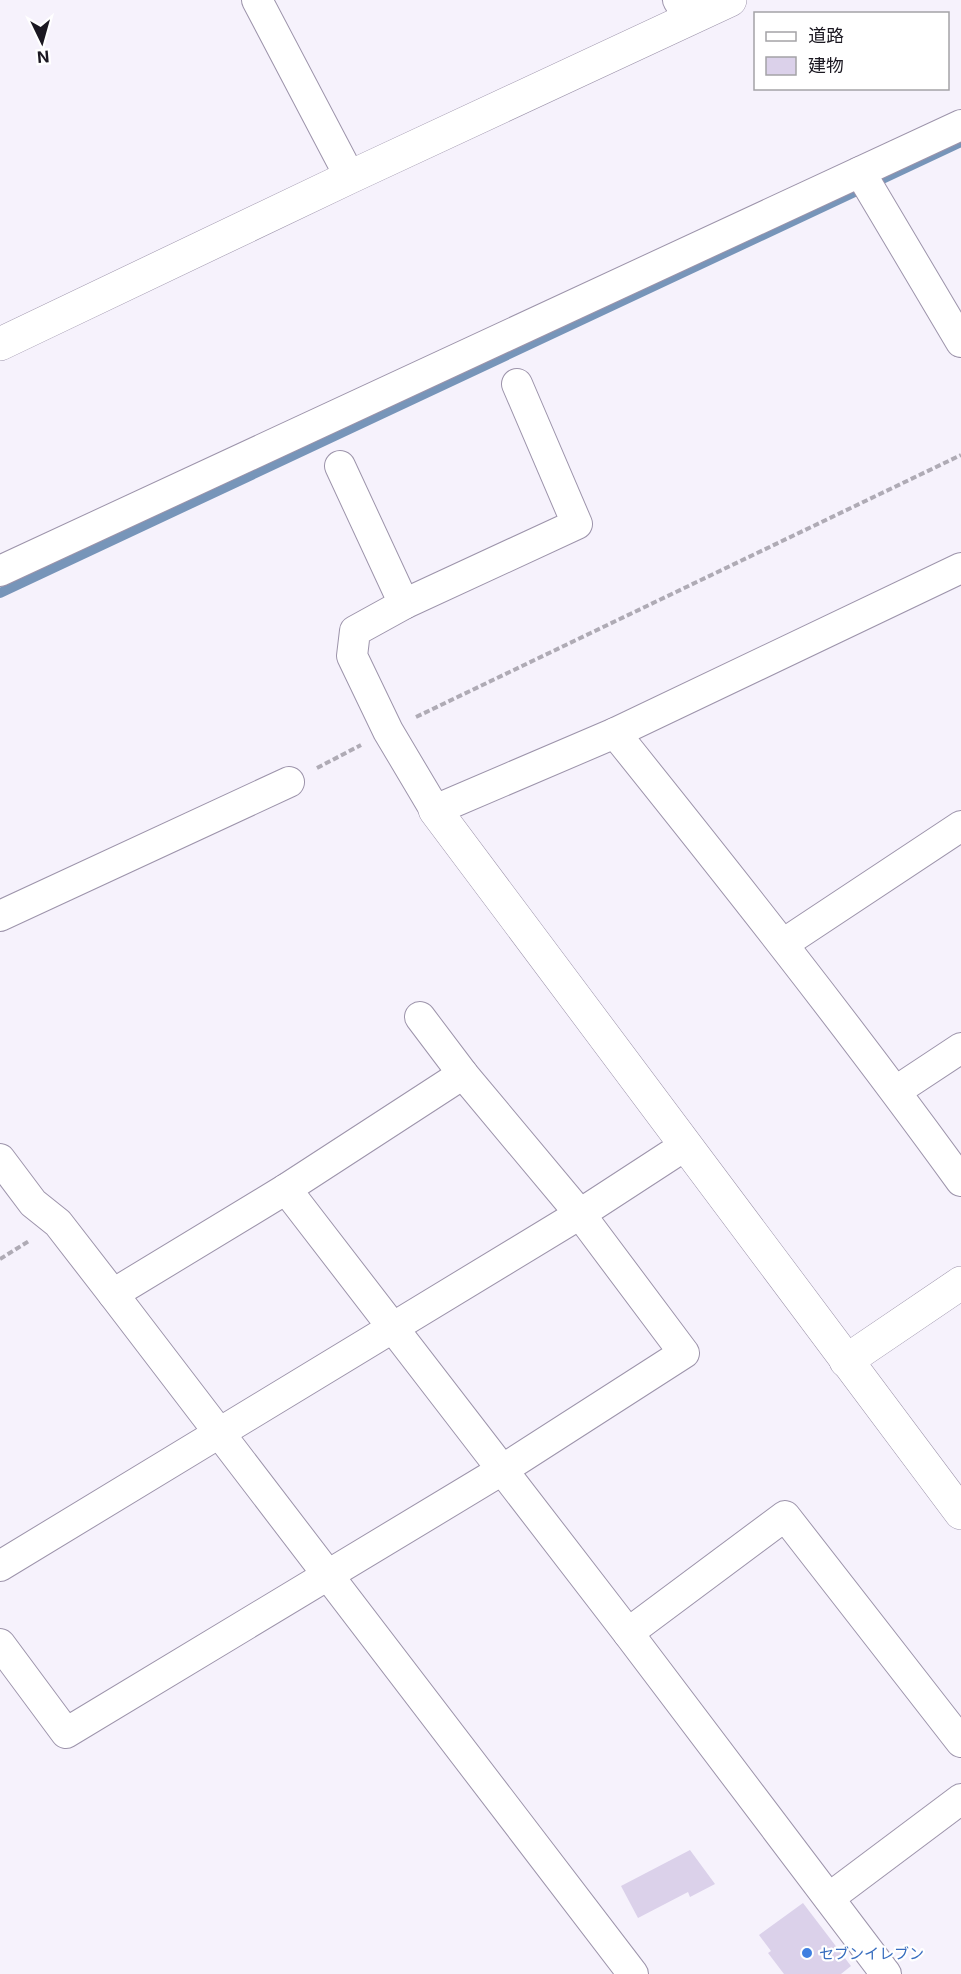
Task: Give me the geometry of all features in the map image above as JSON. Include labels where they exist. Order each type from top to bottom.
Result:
[{"type":"street","points":[[257,0],[350,177]]},
{"type":"street","points":[[0,344],[350,177],[683,9],[730,0]]},
{"type":"street","points":[[0,571],[961,124]]},
{"type":"street","points":[[860,172],[961,342]]},
{"type":"street","points":[[517,384],[577,524],[404,604],[355,631],[352,656],[388,731],[435,810],[961,1513]]},
{"type":"street","points":[[340,466],[404,604]]},
{"type":"street","points":[[435,810],[615,733],[961,568]]},
{"type":"street","points":[[615,733],[783,944],[896,1091],[961,1181]]},
{"type":"street","points":[[0,916],[289,782]]},
{"type":"street","points":[[783,944],[961,826]]},
{"type":"street","points":[[0,1644],[66,1733],[502,1470],[684,1353],[580,1214],[420,1017]]},
{"type":"street","points":[[896,1091],[961,1048]]},
{"type":"street","points":[[113,1294],[286,1189],[464,1074]]},
{"type":"street","points":[[0,1566],[580,1214],[686,1145]]},
{"type":"street","points":[[0,1159],[33,1203],[58,1223],[633,1974]]},
{"type":"street","points":[[286,1189],[628,1633],[886,1974]]},
{"type":"street","points":[[846,1361],[961,1283]]},
{"type":"street","points":[[628,1633],[785,1516],[961,1742]]},
{"type":"street","points":[[829,1898],[961,1799]]},
{"type":"path","points":[[289,782],[388,731],[961,455]]},
{"type":"building","points":[[690,1850],[715,1884],[690,1897],[688,1892],[638,1918],[621,1886]]},
{"type":"building","points":[[803,1903],[851,1966],[841,1974],[784,1974],[768,1953],[771,1951],[759,1935]]},
{"type":"waterway","points":[[0,593],[961,142]]},
{"type":"place","name":"セブンイレブン","points":[[807,1953]]}]
